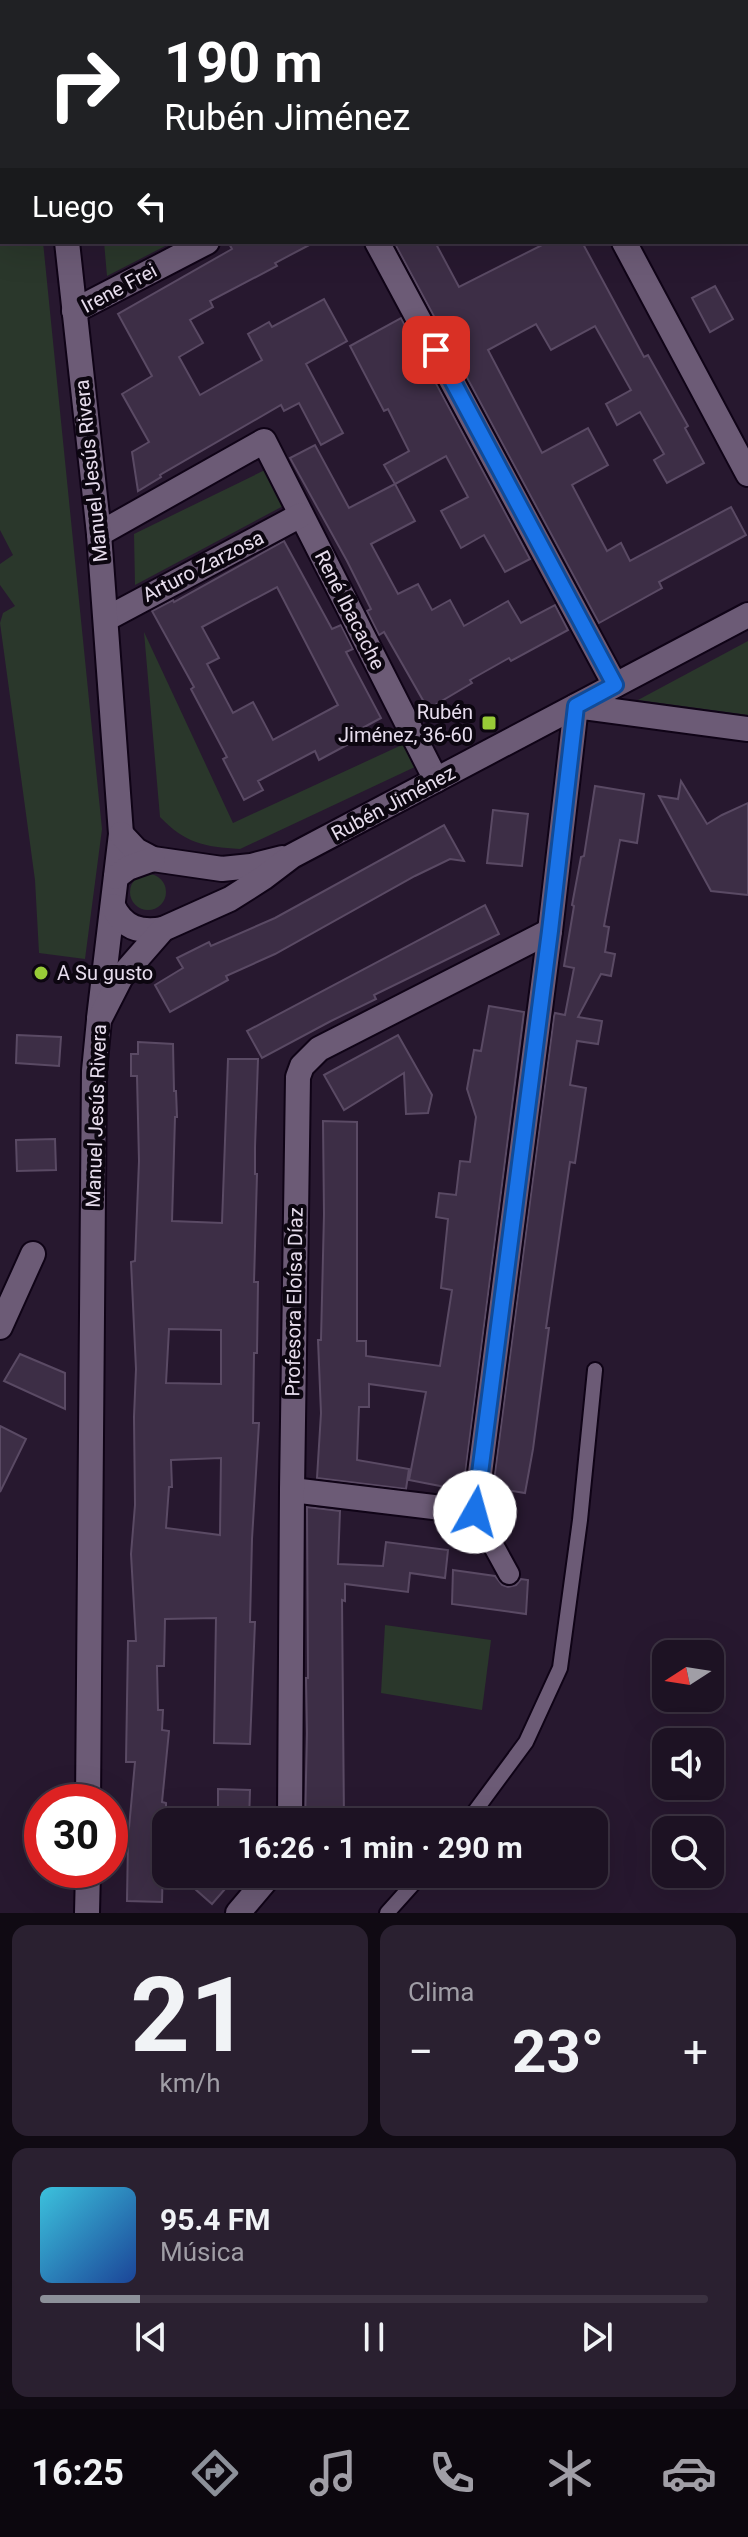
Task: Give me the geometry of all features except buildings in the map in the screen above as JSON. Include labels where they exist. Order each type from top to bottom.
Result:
[{"type":"street","name":"Manuel Jesús Rivera","points":[[67,244],[99,534],[121,834],[94,1071],[88,1784]]},
{"type":"street","name":"Irene Frei","points":[[74,311],[203,244]]},
{"type":"street","points":[[378,244],[615,685]]},
{"type":"street","points":[[625,244],[748,474]]},
{"type":"street","name":"René Ibacache","points":[[99,534],[264,441],[436,780]]},
{"type":"street","name":"Arturo Zarzosa","points":[[106,619],[301,515]]},
{"type":"street","name":"Rubén Jiménez","points":[[99,1020],[121,977],[163,929],[230,899],[292,856],[748,615]]},
{"type":"street","points":[[509,1574],[475,1512],[576,706],[748,729]]},
{"type":"street","name":"Rubén Jiménez","points":[[121,834],[136,850],[153,859],[222,869],[292,856]]},
{"type":"street","points":[[116,877],[128,868],[153,859]]},
{"type":"street","points":[[113,906],[124,923],[136,929],[163,929]]},
{"type":"street","name":"Profesora Eloísa Díaz","points":[[290,1808],[297,1089],[302,1066],[319,1049],[550,931]]},
{"type":"street","points":[[0,1327],[33,1254]]},
{"type":"street","points":[[292,1490],[475,1512]]},
{"type":"street","points":[[87,1913],[88,1888]]},
{"type":"street","points":[[238,1913],[259,1888]]},
{"type":"lane","points":[[477,1808],[526,1742],[560,1668],[580,1520],[595,1370]]},
{"type":"lane","points":[[387,1913],[409,1888]]},
{"type":"green space","points":[[0,244],[43,244],[102,829],[85,959],[39,953],[35,880],[0,623],[3,613],[15,606],[0,585],[0,564],[13,555],[0,530]]},
{"type":"green space","points":[[104,244],[169,244],[107,276]]},
{"type":"green space","points":[[267,469],[285,505],[135,585],[134,534]]},
{"type":"green space","points":[[144,632],[233,823],[406,743],[417,766],[240,849],[205,845],[187,838],[160,817]]},
{"type":"green space","points":[[748,641],[748,715],[638,700]]},
{"type":"green space","points":[[148,874],[161,879],[166,892],[161,905],[148,910],[135,905],[130,892],[135,879]]},
{"type":"green space","points":[[385,1625],[491,1640],[482,1710],[381,1693]]},
{"type":"place","name":"Rubén Jiménez, 36-60","points":[[489,723]]},
{"type":"place","name":"A Su gusto","points":[[41,973]]},
{"type":"route","points":[[436,350],[615,685],[576,706],[475,1512]]}]
